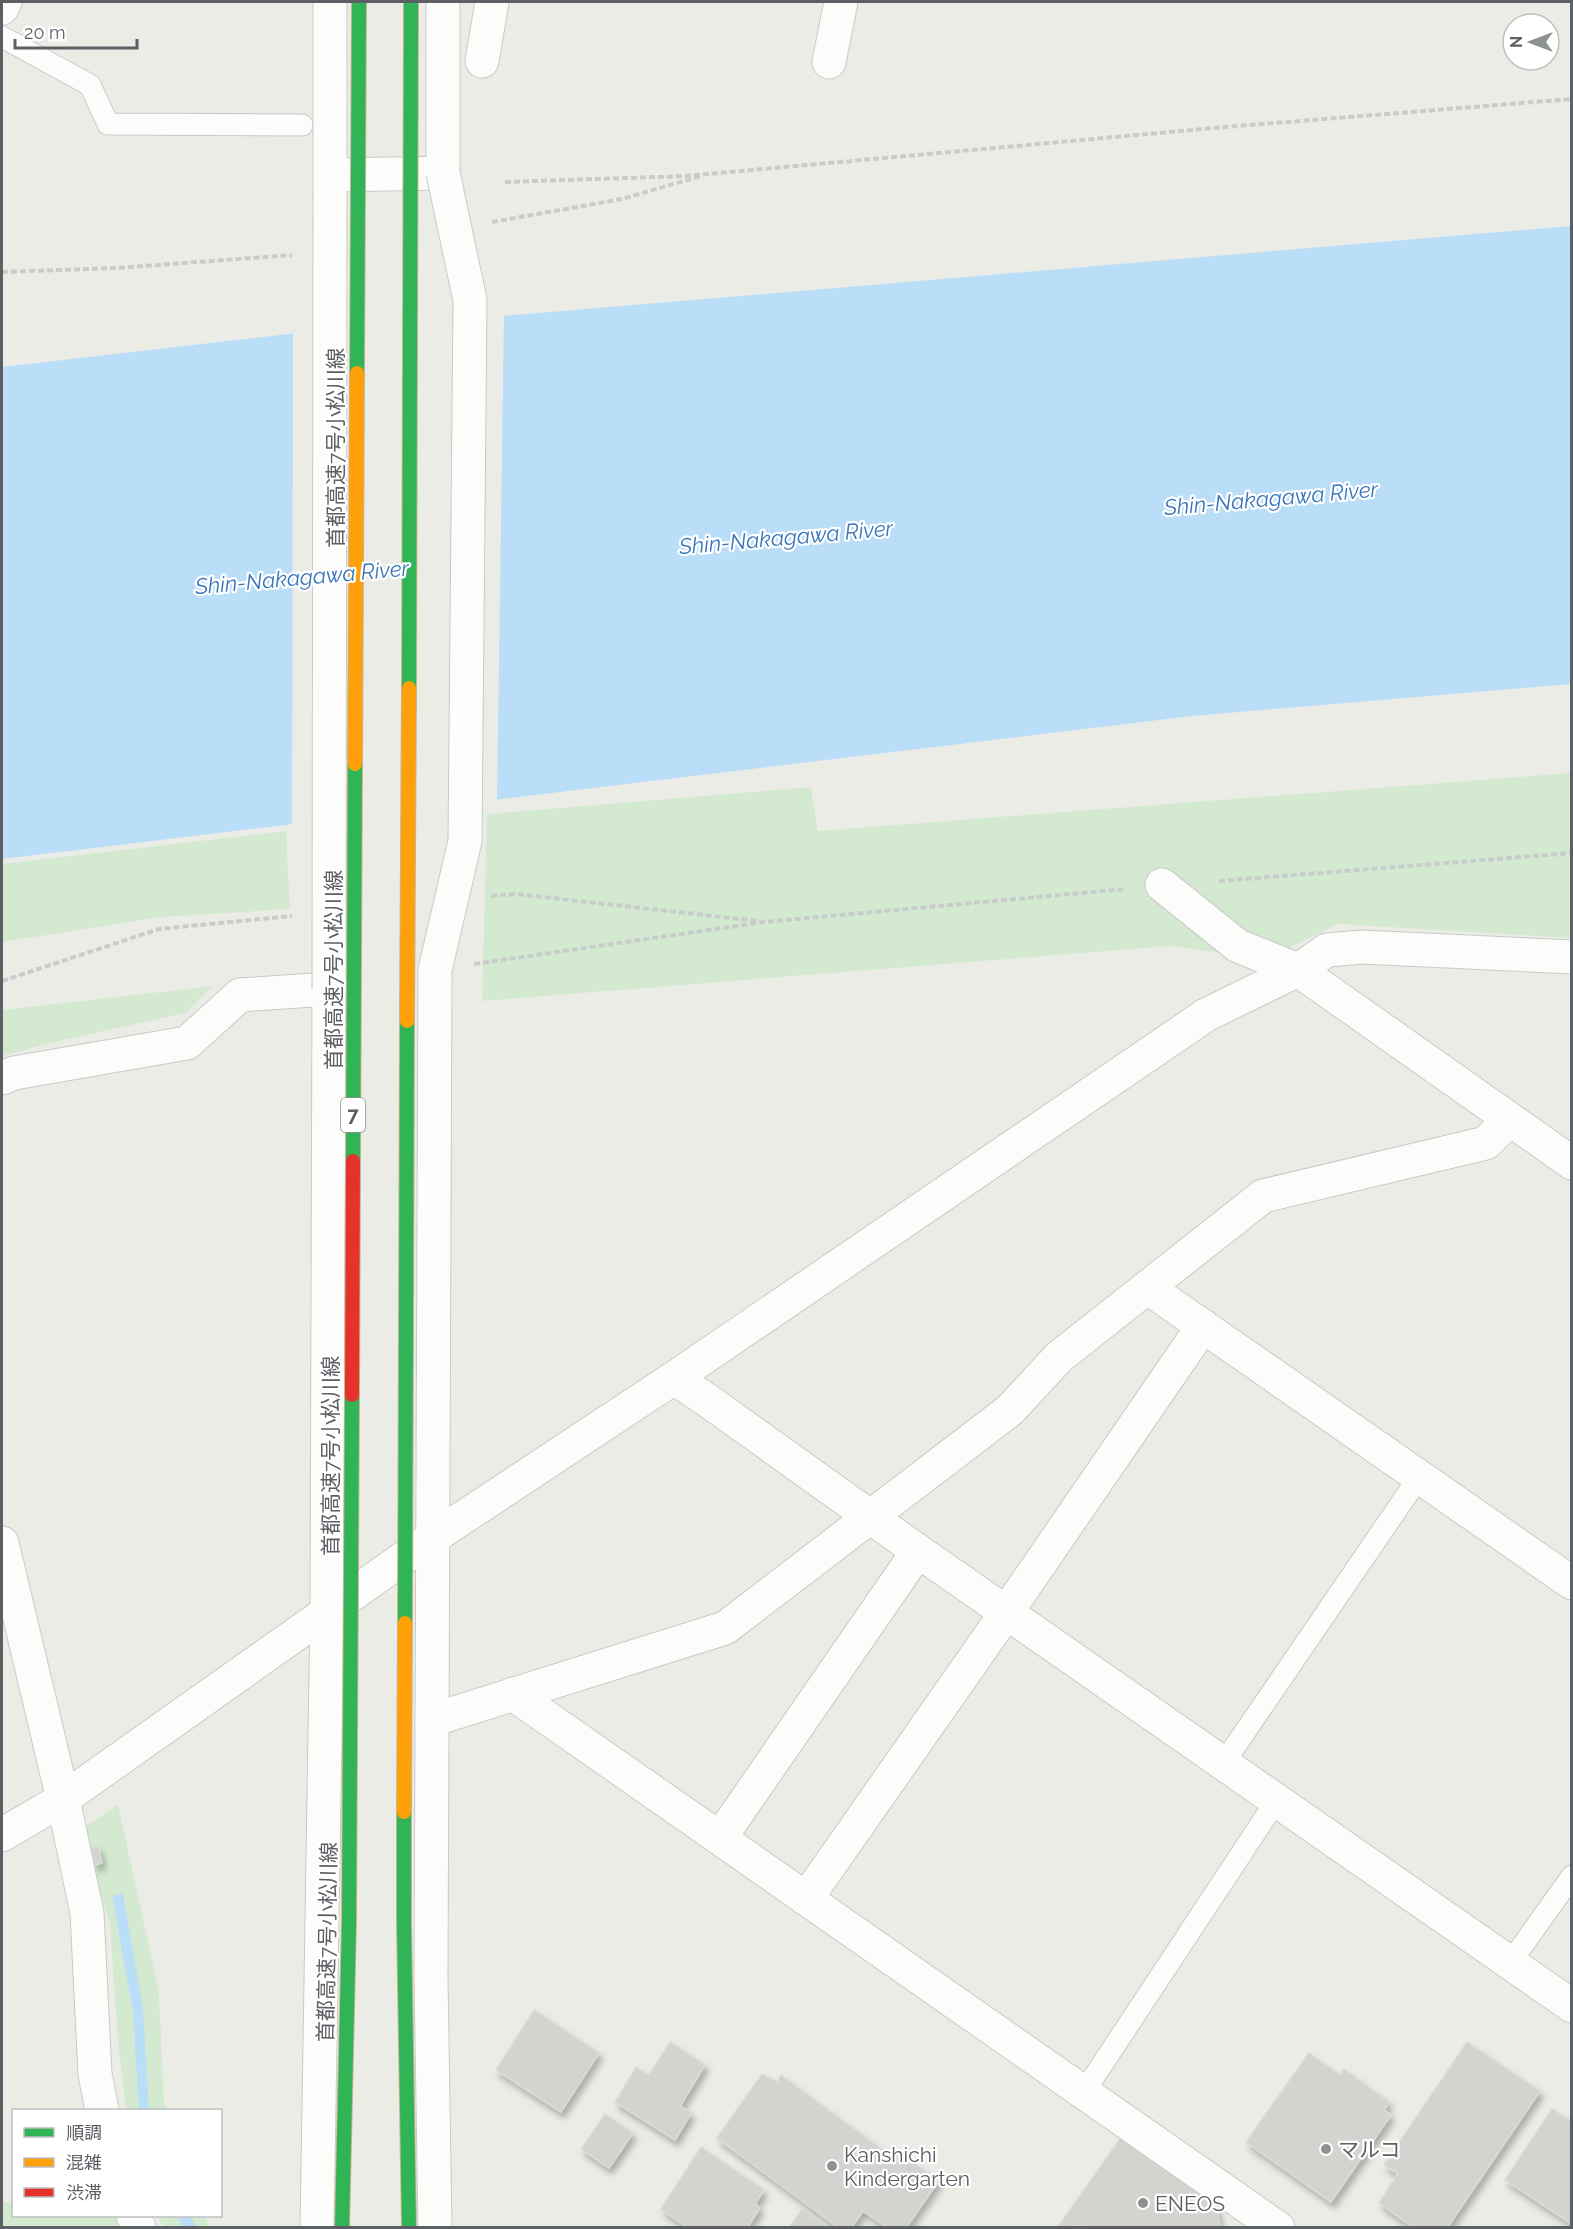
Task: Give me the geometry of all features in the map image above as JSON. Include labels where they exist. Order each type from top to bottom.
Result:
[{"type":"highway","name":"首都高速7号小松川線","points":[[342,2228],[349,1922],[359,2]]},
{"type":"highway","points":[[409,2228],[405,1886],[411,2]]},
{"type":"street","points":[[2,7],[5,2]]},
{"type":"street","points":[[316,2228],[327,1611],[330,2]]},
{"type":"street","points":[[435,2228],[431,1977],[435,970],[466,830],[470,300],[443,174],[443,2]]},
{"type":"street","points":[[482,61],[492,2]]},
{"type":"street","points":[[830,62],[841,2]]},
{"type":"street","points":[[330,184],[443,174]]},
{"type":"street","points":[[1162,885],[1238,946],[1298,970],[1572,1163]]},
{"type":"street","points":[[2,1835],[63,1799],[432,1538],[674,1378],[1206,1015],[1298,970],[1327,950],[1362,947],[1572,957]]},
{"type":"street","points":[[2,1078],[14,1072],[187,1043],[240,995],[328,988]]},
{"type":"street","points":[[432,1719],[725,1628],[1011,1410],[1059,1357],[1263,1196],[1486,1143],[1509,1120]]},
{"type":"street","points":[[1148,1288],[1571,1582]]},
{"type":"street","points":[[806,1899],[1203,1326]]},
{"type":"street","points":[[674,1378],[1006,1613],[1572,2006]]},
{"type":"street","points":[[2,1543],[63,1799],[87,1913],[95,2074],[102,2109]]},
{"type":"street","points":[[720,1838],[918,1551]]},
{"type":"street","points":[[513,1694],[1084,2092],[1236,2212],[1278,2228]]},
{"type":"lane","points":[[2,37],[90,85],[108,124],[302,125]]},
{"type":"lane","points":[[1223,1764],[1419,1477]]},
{"type":"lane","points":[[1084,2092],[1276,1801]]},
{"type":"lane","points":[[1510,1963],[1572,1876]]},
{"type":"path","points":[[506,182],[686,176],[1225,127],[1572,99]]},
{"type":"path","points":[[435,970],[764,922]]},
{"type":"green space","points":[[1571,773],[1571,938],[1338,924],[1267,959],[1170,946],[482,1001],[487,814],[811,787],[818,831]]},
{"type":"green space","points":[[286,831],[290,909],[162,917],[2,942],[2,864]]},
{"type":"green space","points":[[213,986],[185,1013],[2,1056],[2,1010]]},
{"type":"green space","points":[[118,1805],[159,1992],[166,2109],[126,2109],[118,2040],[110,1924],[80,1830]]},
{"type":"green space","points":[[12,2201],[12,2217],[119,2217],[124,2227],[2,2227],[2,2203]]},
{"type":"green space","points":[[158,2217],[205,2217],[210,2227],[163,2227]]},
{"type":"water","name":"Shin-Nakagawa River","points":[[1571,226],[1571,684],[1192,716],[2,859],[2,367],[289,334]]},
{"type":"water","points":[[123,1894],[143,2008],[149,2109],[139,2109],[133,2011],[112,1896]]},
{"type":"water","points":[[178,2217],[191,2217],[196,2227],[183,2227]]},
{"type":"pier","points":[[504,313],[497,803],[292,828],[293,331]]},
{"type":"building","points":[[98,1846],[102,1863],[95,1865],[91,1848]]},
{"type":"building","points":[[534,2010],[599,2053],[561,2112],[496,2070]]},
{"type":"building","points":[[670,2042],[705,2065],[680,2106],[691,2113],[675,2140],[615,2102],[636,2067],[649,2075]]},
{"type":"building","points":[[1467,2042],[1540,2091],[1447,2228],[1414,2228],[1379,2203],[1398,2174],[1384,2165]]},
{"type":"building","points":[[1309,2053],[1340,2075],[1344,2069],[1389,2102],[1384,2110],[1391,2115],[1331,2202],[1246,2142]]},
{"type":"building","points":[[762,2074],[777,2082],[781,2075],[888,2154],[893,2149],[939,2180],[906,2228],[888,2228],[863,2211],[851,2228],[839,2228],[717,2138]]},
{"type":"building","points":[[1552,2109],[1572,2122],[1572,2224],[1505,2180]]},
{"type":"building","points":[[605,2114],[633,2133],[609,2168],[581,2149]]},
{"type":"building","points":[[1124,2133],[1215,2198],[1220,2228],[1085,2228],[1084,2225],[1057,2228]]},
{"type":"building","points":[[701,2147],[764,2190],[755,2204],[760,2208],[747,2228],[688,2228],[661,2209]]},
{"type":"building","points":[[802,2209],[829,2228],[789,2228]]},
{"type":"traffic: fast","points":[[357,373],[359,2]]},
{"type":"traffic: fast","points":[[409,688],[411,2]]},
{"type":"traffic: fast","points":[[353,1161],[355,764]]},
{"type":"traffic: fast","points":[[405,1623],[407,1021]]},
{"type":"traffic: fast","points":[[342,2228],[349,1922],[352,1395]]},
{"type":"traffic: fast","points":[[404,1812],[409,2228]]},
{"type":"traffic: slow","points":[[355,764],[357,373]]},
{"type":"traffic: slow","points":[[407,1021],[409,688]]},
{"type":"traffic: slow","points":[[404,1812],[405,1623]]},
{"type":"traffic: jam","points":[[352,1395],[353,1161]]},
{"type":"place","name":"マルコ","points":[[1326,2149]]},
{"type":"place","name":"Kanshichi Kindergarten","points":[[832,2166]]},
{"type":"place","name":"ENEOS","points":[[1143,2203]]}]
